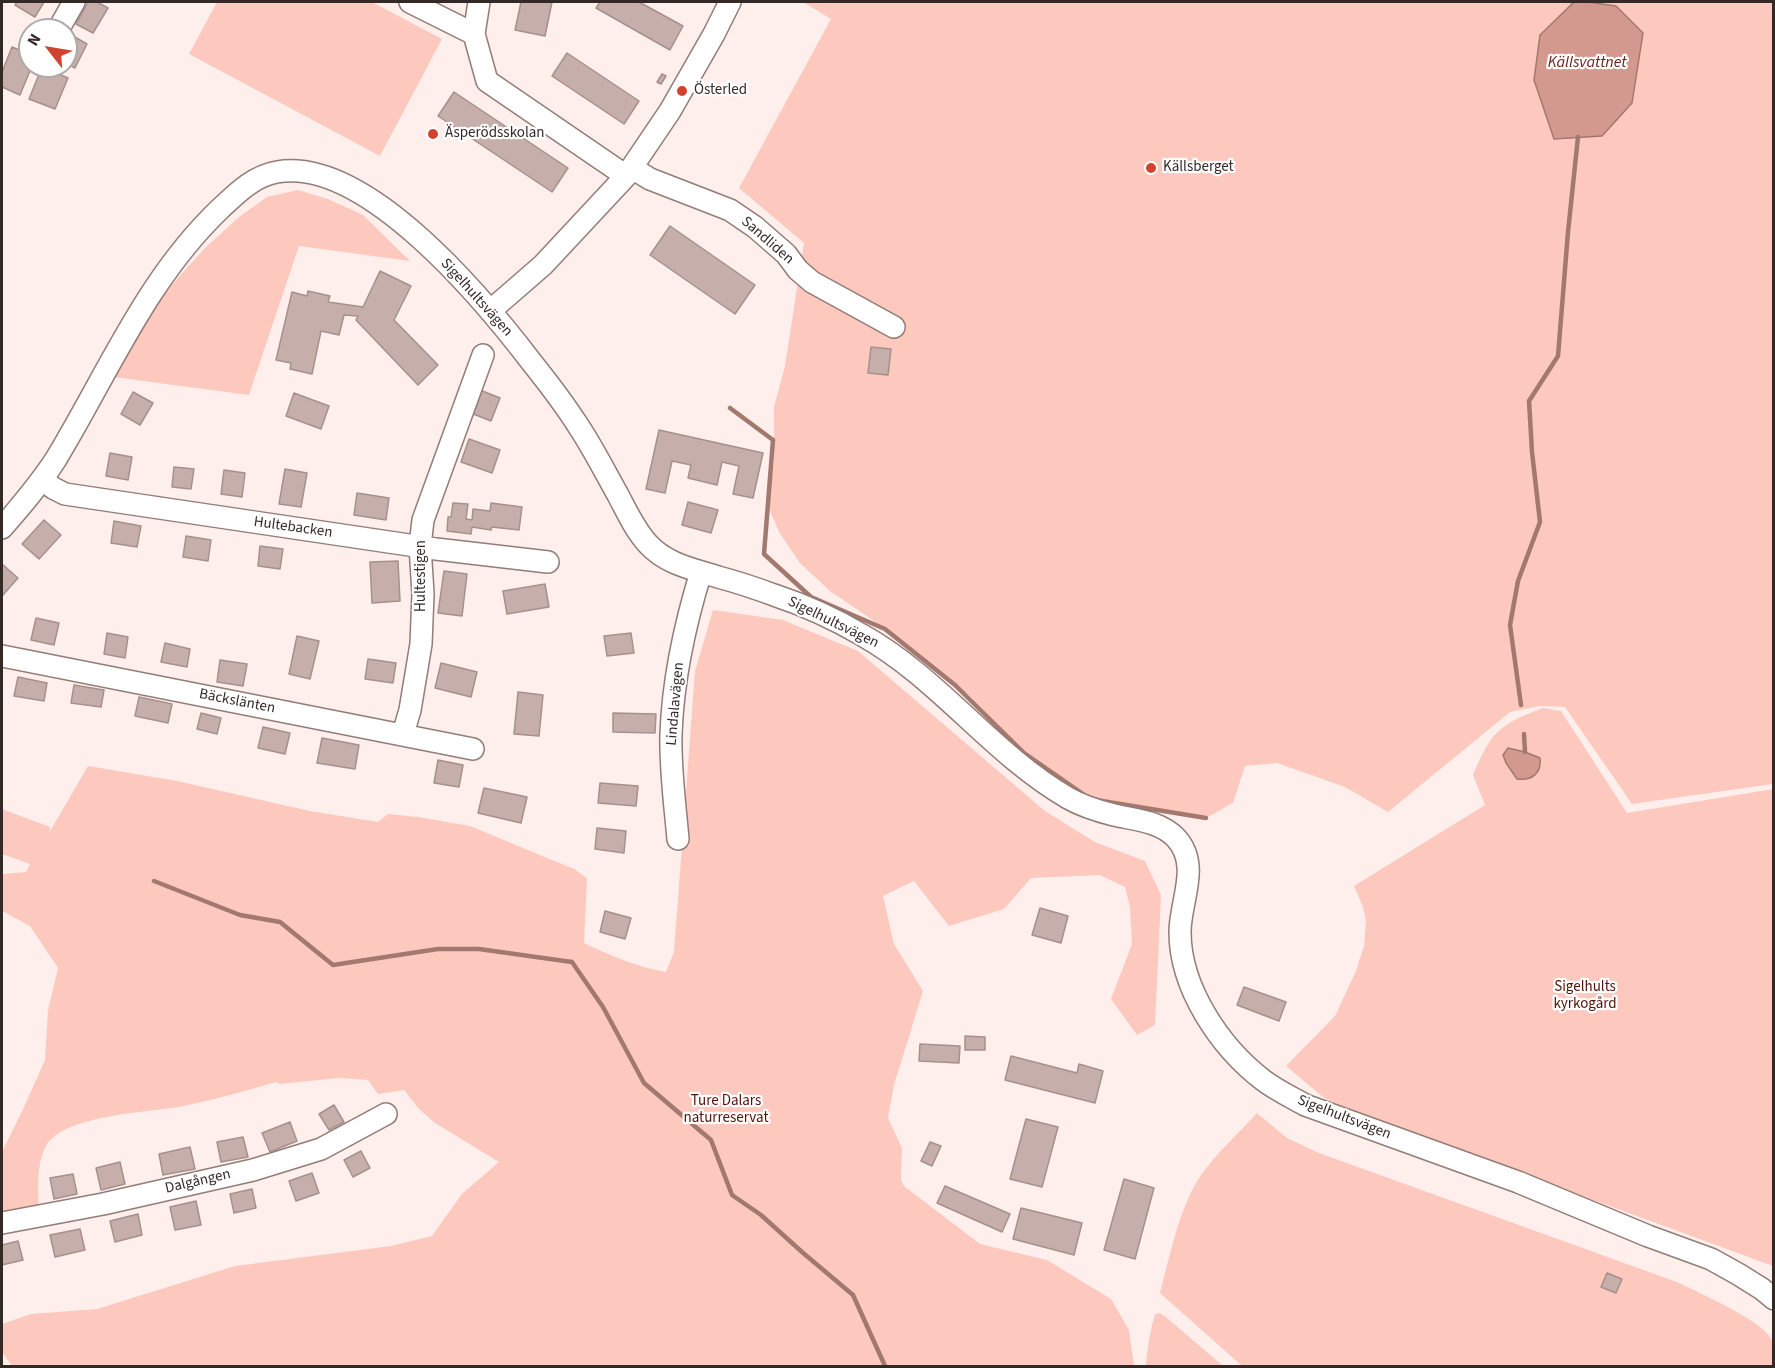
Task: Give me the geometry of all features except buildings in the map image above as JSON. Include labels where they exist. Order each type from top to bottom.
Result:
[{"type":"street","points":[[65,18],[74,2]]},
{"type":"street","points":[[410,2],[474,34],[479,2]]},
{"type":"street","points":[[490,310],[543,265],[629,172],[670,111],[730,2]]},
{"type":"street","name":"Sandliden","points":[[474,34],[487,81],[629,172],[730,210],[755,227],[786,254],[798,270],[812,282],[894,327]]},
{"type":"street","name":"Sigelhultsvägen","points":[[2,528],[43,479],[154,288],[199,229],[236,193],[256,178],[277,172],[297,171],[334,180],[356,191],[391,214],[424,243],[490,310],[561,400],[580,428],[635,528],[647,543],[666,559],[777,596],[861,634],[890,652],[919,675],[1021,765],[1060,793],[1091,808],[1117,816],[1143,820],[1160,827],[1177,839],[1186,857],[1189,870],[1189,879],[1181,909],[1180,934],[1181,950],[1192,987],[1214,1030],[1253,1072],[1277,1090],[1305,1105],[1518,1182],[1648,1236],[1711,1259],[1762,1289],[1773,1299]]},
{"type":"street","name":"Hultestigen","points":[[403,734],[410,710],[421,644],[423,594],[420,546],[423,520],[483,355]]},
{"type":"street","name":"Hultebacken","points":[[43,479],[52,488],[65,494],[420,546],[548,562]]},
{"type":"street","name":"Lindalavägen","points":[[678,839],[671,735],[674,696],[682,647],[701,572]]},
{"type":"street","name":"Bäckslänten","points":[[2,656],[473,749]]},
{"type":"street","name":"Dalgången","points":[[2,1223],[104,1204],[253,1170],[321,1149],[386,1114]]},
{"type":"green space","points":[[217,2],[372,2],[442,39],[380,156],[189,54]]},
{"type":"green space","points":[[803,2],[1574,2],[1540,35],[1534,80],[1554,139],[1602,136],[1616,6],[1588,2],[1773,2],[1773,784],[1632,804],[1565,707],[1540,706],[1510,712],[1388,812],[1345,787],[1277,763],[1245,766],[1233,803],[1206,818],[1107,804],[1076,795],[1040,769],[970,696],[874,621],[830,591],[800,563],[779,532],[768,506],[774,460],[774,407],[785,366],[804,243],[739,188],[831,19]]},
{"type":"green space","points":[[298,190],[328,199],[363,215],[410,261],[299,246],[249,395],[113,377],[167,290],[205,248],[239,217],[267,197]]},
{"type":"green space","name":"Ture Dalars naturreservat","points":[[713,610],[783,620],[858,651],[1045,811],[1095,842],[1145,861],[1161,895],[1155,1025],[1137,1035],[1111,999],[1132,944],[1130,907],[1125,887],[1100,875],[1031,878],[1004,909],[949,926],[914,881],[883,896],[894,944],[923,991],[894,1085],[888,1118],[902,1148],[901,1180],[904,1186],[980,1244],[1047,1260],[1111,1299],[1129,1330],[1134,1366],[12,1366],[2,1352],[2,1324],[31,1314],[97,1309],[235,1266],[391,1246],[432,1236],[462,1194],[499,1162],[435,1123],[419,1109],[404,1090],[378,1094],[368,1080],[339,1078],[280,1084],[276,1082],[195,1104],[109,1117],[70,1127],[56,1135],[46,1146],[38,1177],[39,1209],[2,1212],[2,1152],[45,1060],[48,1010],[58,968],[30,926],[2,911],[2,874],[26,872],[30,864],[2,854],[2,809],[50,827],[49,833],[88,766],[177,781],[310,811],[378,822],[388,814],[470,826],[574,869],[587,878],[584,943],[624,960],[666,972],[674,952],[695,671]]},
{"type":"green space","name":"Sigelhults kyrkogård","points":[[1543,708],[1561,711],[1627,813],[1773,789],[1773,1266],[1340,1107],[1323,1097],[1286,1066],[1335,1016],[1356,971],[1364,946],[1366,921],[1354,886],[1485,805],[1473,775],[1485,749],[1498,731],[1506,725]],"holes":[[[1524,751],[1517,779],[1506,764],[1503,755]]]},
{"type":"green space","points":[[1257,1113],[1287,1138],[1319,1153],[1677,1282],[1715,1300],[1745,1317],[1768,1334],[1774,1345],[1773,1366],[1242,1366],[1160,1293],[1179,1223],[1196,1183],[1216,1156]]},
{"type":"green space","points":[[1160,1313],[1223,1366],[1146,1366],[1153,1321],[1155,1314]]},
{"type":"water","name":"Källsvattnet","points":[[1574,2],[1616,6],[1643,33],[1632,103],[1602,136],[1554,139],[1534,80],[1540,35]]},
{"type":"water","points":[[1508,748],[1540,758],[1538,772],[1527,779],[1517,779],[1503,755]]},
{"type":"waterway","points":[[1521,705],[1510,625],[1518,581],[1540,522],[1529,401],[1558,356],[1578,137]]},
{"type":"waterway","points":[[730,408],[773,440],[764,554],[811,597],[885,629],[955,685],[1024,753],[1083,794]]},
{"type":"waterway","points":[[1524,734],[1525,752]]},
{"type":"waterway","points":[[1096,800],[1206,818]]},
{"type":"waterway","points":[[154,881],[240,915],[280,922],[333,965],[438,949],[479,949],[572,962],[603,1007],[644,1083],[711,1140],[732,1195],[761,1215],[853,1295],[885,1366]]},
{"type":"place","name":"Österled","points":[[682,91]]},
{"type":"place","name":"Äsperödsskolan","points":[[433,134]]},
{"type":"place","name":"Källsberget","points":[[1151,168]]}]
